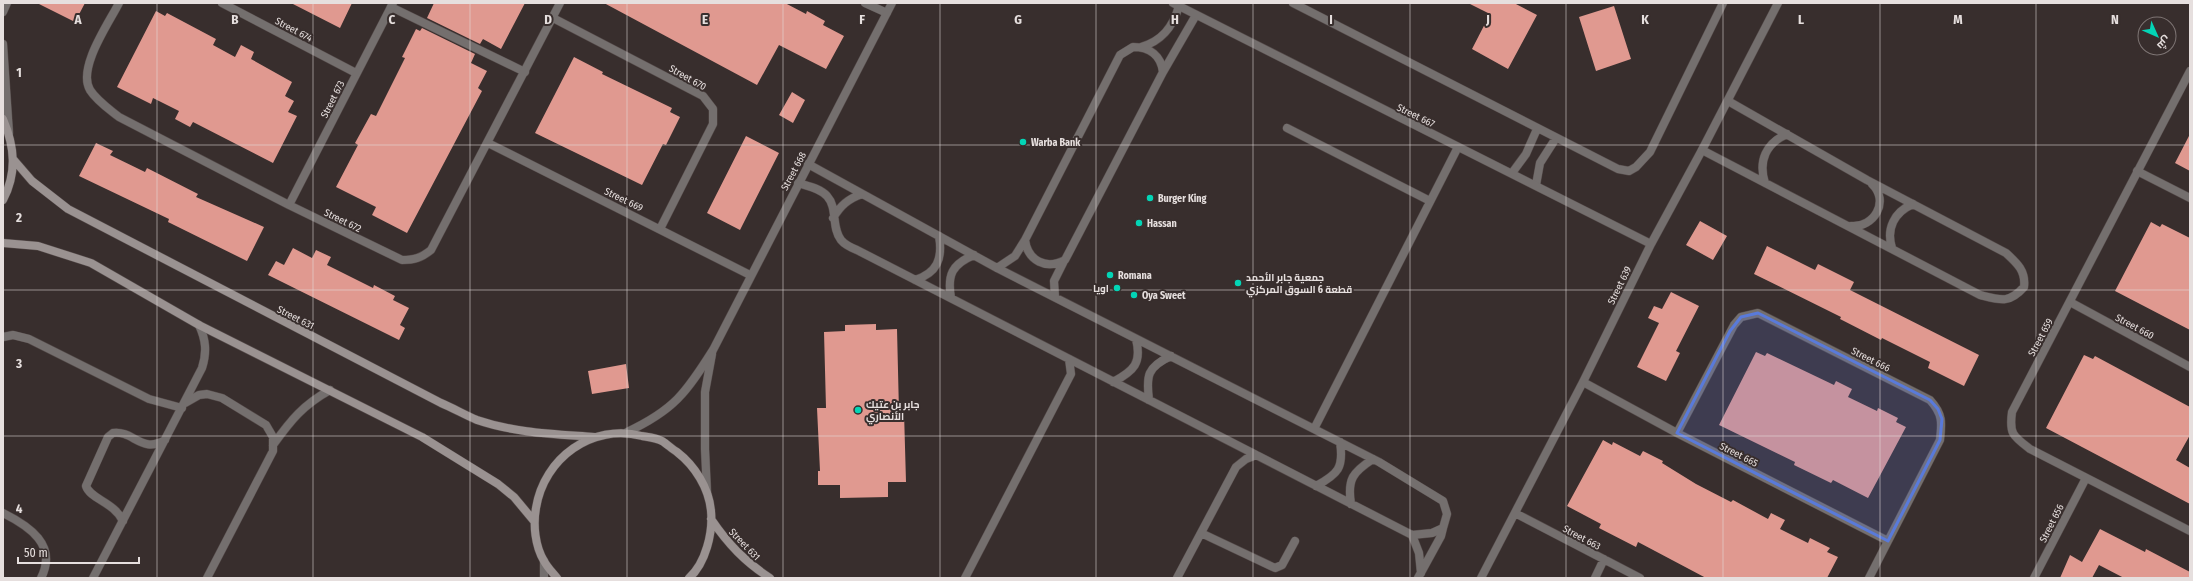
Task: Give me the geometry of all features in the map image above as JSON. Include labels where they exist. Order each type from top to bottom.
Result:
[{"type":"main road","points":[[3,119],[9,134],[13,159],[9,186],[3,200]]},
{"type":"main road","name":"Street 631","points":[[13,159],[32,181],[68,210],[441,403],[477,420],[507,428],[538,433],[594,437]]},
{"type":"main road","points":[[3,243],[38,246],[91,263],[199,325],[422,437],[475,469],[514,497],[534,521]]},
{"type":"main road","points":[[557,578],[544,561],[537,542],[534,521],[538,494],[551,469],[570,450],[594,437],[627,432],[661,441],[667,445],[689,462],[707,492],[711,519],[707,549],[689,578]]},
{"type":"main road","name":"Street 631","points":[[711,519],[726,541],[740,556],[770,578]]},
{"type":"street","points":[[3,12],[7,3]]},
{"type":"street","name":"Street 672","points":[[119,3],[90,56],[87,70],[89,89],[102,104],[119,117],[289,205],[402,260],[414,260],[423,257],[430,250],[488,143],[560,3]]},
{"type":"street","name":"Street 674","points":[[222,3],[356,73]]},
{"type":"street","points":[[865,3],[886,13]]},
{"type":"street","name":"Street 668","points":[[627,432],[649,421],[667,409],[688,389],[713,350],[750,275],[892,3]]},
{"type":"street","points":[[1293,3],[1536,129],[1618,169],[1629,171],[1636,167],[1650,152],[1723,3]]},
{"type":"street","name":"Street 639","points":[[1481,578],[1583,382],[1651,244],[1702,150],[1778,3]]},
{"type":"street","points":[[392,5],[525,72]]},
{"type":"street","name":"Street 673","points":[[289,205],[392,5]]},
{"type":"street","points":[[997,268],[1015,256],[1025,240],[1120,55],[1133,48],[1152,44],[1165,34],[1174,21],[1176,5]]},
{"type":"street","name":"Street 667","points":[[1176,5],[1651,244]]},
{"type":"street","points":[[1055,297],[1054,281],[1163,72],[1196,15]]},
{"type":"street","name":"Street 670","points":[[553,18],[703,96],[713,109],[713,124],[660,229]]},
{"type":"street","points":[[3,44],[9,134]]},
{"type":"street","points":[[1141,47],[1154,53],[1162,65],[1163,72]]},
{"type":"street","name":"Street 659","points":[[2190,71],[2012,412],[2010,424],[2013,436],[2030,449],[2190,531]]},
{"type":"street","points":[[1702,150],[1980,295],[2008,300],[2016,296],[2024,287],[2024,274],[2020,265],[2006,253],[1867,180],[1728,100]]},
{"type":"street","points":[[1287,128],[1430,201]]},
{"type":"street","points":[[1512,174],[1526,154],[1536,129]]},
{"type":"street","points":[[1765,183],[1762,167],[1766,151],[1774,141],[1787,134]]},
{"type":"street","points":[[1536,185],[1540,163],[1556,138]]},
{"type":"street","name":"Street 669","points":[[488,143],[750,275]]},
{"type":"street","points":[[1314,429],[1458,147]]},
{"type":"street","points":[[808,164],[997,268],[1373,459],[1443,501],[1447,514],[1441,536],[1420,575]]},
{"type":"street","points":[[2137,171],[2190,198]]},
{"type":"street","points":[[1848,226],[1866,224],[1873,219],[1878,211],[1880,202],[1878,194],[1874,186],[1867,180]]},
{"type":"street","points":[[798,183],[818,189],[827,196],[833,206],[835,229],[842,241],[1412,536],[1432,533],[1443,528]]},
{"type":"street","points":[[833,218],[840,207],[851,198],[862,194]]},
{"type":"street","points":[[1892,248],[1889,234],[1893,221],[1901,210],[1913,204]]},
{"type":"street","points":[[915,280],[926,276],[940,258],[941,249],[939,236]]},
{"type":"street","points":[[1025,240],[1028,253],[1038,262],[1052,265],[1065,260]]},
{"type":"street","points":[[951,298],[948,285],[952,271],[960,260],[974,255]]},
{"type":"street","name":"Street 660","points":[[2070,302],[2190,367]]},
{"type":"street","name":"Street 666","points":[[1677,433],[1734,325],[1741,317],[1758,313],[1930,400],[1938,409],[1942,419],[1940,440],[1869,578]]},
{"type":"street","points":[[92,578],[202,368],[206,353],[204,334],[199,325]]},
{"type":"street","points":[[3,337],[13,335],[28,339],[149,399],[183,406],[199,395],[215,396],[222,398],[266,425],[273,437],[273,451],[208,578]]},
{"type":"street","points":[[1113,382],[1125,376],[1134,367],[1139,351],[1136,339]]},
{"type":"street","name":"Street 668","points":[[707,492],[704,449],[705,392],[713,350]]},
{"type":"street","points":[[1149,400],[1146,382],[1149,373],[1158,362],[1171,356]]},
{"type":"street","points":[[965,578],[1071,374],[1069,359]]},
{"type":"street","name":"Street 665","points":[[1583,382],[1677,433],[1888,541]]},
{"type":"street","points":[[273,445],[291,419],[300,410],[330,390]]},
{"type":"street","points":[[123,521],[113,506],[88,491],[86,486],[108,438],[113,433],[120,433],[149,445],[165,440]]},
{"type":"street","points":[[1316,486],[1331,478],[1340,468],[1342,458],[1340,442]]},
{"type":"street","points":[[1177,578],[1236,467],[1246,459],[1256,456]]},
{"type":"street","points":[[1351,504],[1350,481],[1358,469],[1373,459]]},
{"type":"street","name":"Street 656","points":[[2034,578],[2086,478]]},
{"type":"street","name":"Street 663","points":[[1515,512],[1640,578]]},
{"type":"street","points":[[3,513],[22,522],[34,532],[43,545],[46,558],[41,578]]},
{"type":"street","points":[[1201,533],[1275,568],[1282,565],[1295,541]]},
{"type":"street","points":[[1412,536],[1419,553],[1420,575]]},
{"type":"street","points":[[1595,578],[1604,559]]},
{"type":"street","points":[[544,561],[544,578]]},
{"type":"highlighted area","points":[[1758,313],[1930,400],[1938,409],[1942,419],[1940,440],[1888,541],[1677,433],[1730,331],[1741,317]]},
{"type":"building","points":[[37,3],[85,3],[75,22]]},
{"type":"building","points":[[291,3],[352,3],[340,28]]},
{"type":"building","points":[[434,3],[525,3],[501,49],[483,39],[480,44],[427,18]]},
{"type":"building","points":[[604,3],[785,3],[806,14],[807,11],[825,21],[823,25],[844,36],[826,69],[779,45],[757,85]]},
{"type":"building","points":[[1468,3],[1514,3],[1537,15],[1508,69],[1472,49],[1490,14]]},
{"type":"building","points":[[1614,6],[1631,59],[1596,71],[1579,17]]},
{"type":"building","points":[[156,11],[165,16],[167,13],[216,39],[213,45],[235,57],[241,45],[254,52],[251,59],[292,82],[285,96],[294,101],[288,112],[297,116],[273,163],[193,122],[190,127],[175,119],[179,111],[153,98],[151,104],[117,87]]},
{"type":"building","points":[[422,28],[475,54],[471,63],[487,71],[478,88],[482,91],[407,233],[372,215],[376,207],[336,187],[358,145],[355,143],[371,114],[376,116],[405,58],[402,57],[416,29],[420,31]]},
{"type":"building","points":[[574,57],[603,72],[602,74],[672,108],[670,112],[680,117],[666,145],[663,144],[642,185],[535,133]]},
{"type":"building","points":[[792,92],[805,100],[793,123],[779,115]]},
{"type":"building","points":[[2190,134],[2190,171],[2175,163]]},
{"type":"building","points":[[746,136],[779,153],[740,230],[707,213]]},
{"type":"building","points":[[96,143],[113,151],[110,155],[145,172],[147,168],[198,194],[196,197],[264,227],[247,261],[168,222],[169,219],[79,176]]},
{"type":"building","points":[[1700,221],[1727,236],[1713,260],[1686,245]]},
{"type":"building","points":[[2151,222],[2160,227],[2162,224],[2190,238],[2190,330],[2115,291]]},
{"type":"building","points":[[1767,246],[1815,270],[1818,264],[1854,282],[1850,290],[1979,355],[1964,386],[1928,368],[1930,362],[1882,338],[1881,340],[1840,319],[1841,317],[1754,274]]},
{"type":"building","points":[[293,248],[312,258],[316,250],[331,257],[327,265],[373,288],[374,285],[395,296],[393,300],[409,308],[400,325],[405,328],[399,340],[268,275],[276,261],[284,265]]},
{"type":"building","points":[[1671,292],[1699,306],[1676,351],[1680,353],[1666,381],[1637,367],[1659,323],[1648,318],[1654,306],[1662,309]]},
{"type":"building","name":"جابر بن عتيك الأنصاري","points":[[876,324],[876,330],[897,329],[899,412],[904,412],[906,482],[888,482],[888,497],[840,498],[840,485],[818,485],[818,471],[820,471],[817,408],[826,408],[824,332],[845,331],[845,325]]},
{"type":"building","points":[[1756,352],[1765,356],[1767,353],[1834,385],[1836,381],[1852,389],[1848,397],[1877,411],[1878,408],[1898,418],[1896,422],[1906,427],[1868,498],[1833,480],[1831,483],[1794,465],[1795,462],[1719,425]]},
{"type":"building","points":[[2084,355],[2093,359],[2095,356],[2190,407],[2190,435],[2176,460],[2190,468],[2190,504],[2046,428]]},
{"type":"building","points":[[626,364],[629,388],[592,394],[588,371]]},
{"type":"building","points":[[1603,440],[1612,445],[1613,442],[1640,456],[1643,451],[1663,461],[1662,463],[1696,484],[1731,502],[1733,500],[1768,519],[1771,513],[1785,520],[1780,529],[1808,543],[1810,538],[1830,548],[1827,552],[1838,557],[1827,578],[1706,578],[1638,542],[1636,547],[1599,528],[1601,524],[1567,506]]},
{"type":"building","points":[[2100,529],[2145,552],[2146,549],[2190,572],[2190,578],[2124,578],[2099,565],[2092,578],[2060,578],[2070,555],[2082,562]]},
{"type":"place","name":"Warba Bank","points":[[1023,142]]},
{"type":"place","name":"Burger King","points":[[1150,198]]},
{"type":"place","name":"Hassan","points":[[1139,223]]},
{"type":"place","name":"Romana","points":[[1110,275]]},
{"type":"place","name":"جمعية جابر الأحمد قطعة 6 السوق المركزي","points":[[1238,283]]},
{"type":"place","name":"اويا","points":[[1117,288]]},
{"type":"place","name":"Oya Sweet","points":[[1134,295]]},
{"type":"place","name":"جابر بن عتيك الأنصاري","points":[[858,410]]}]
